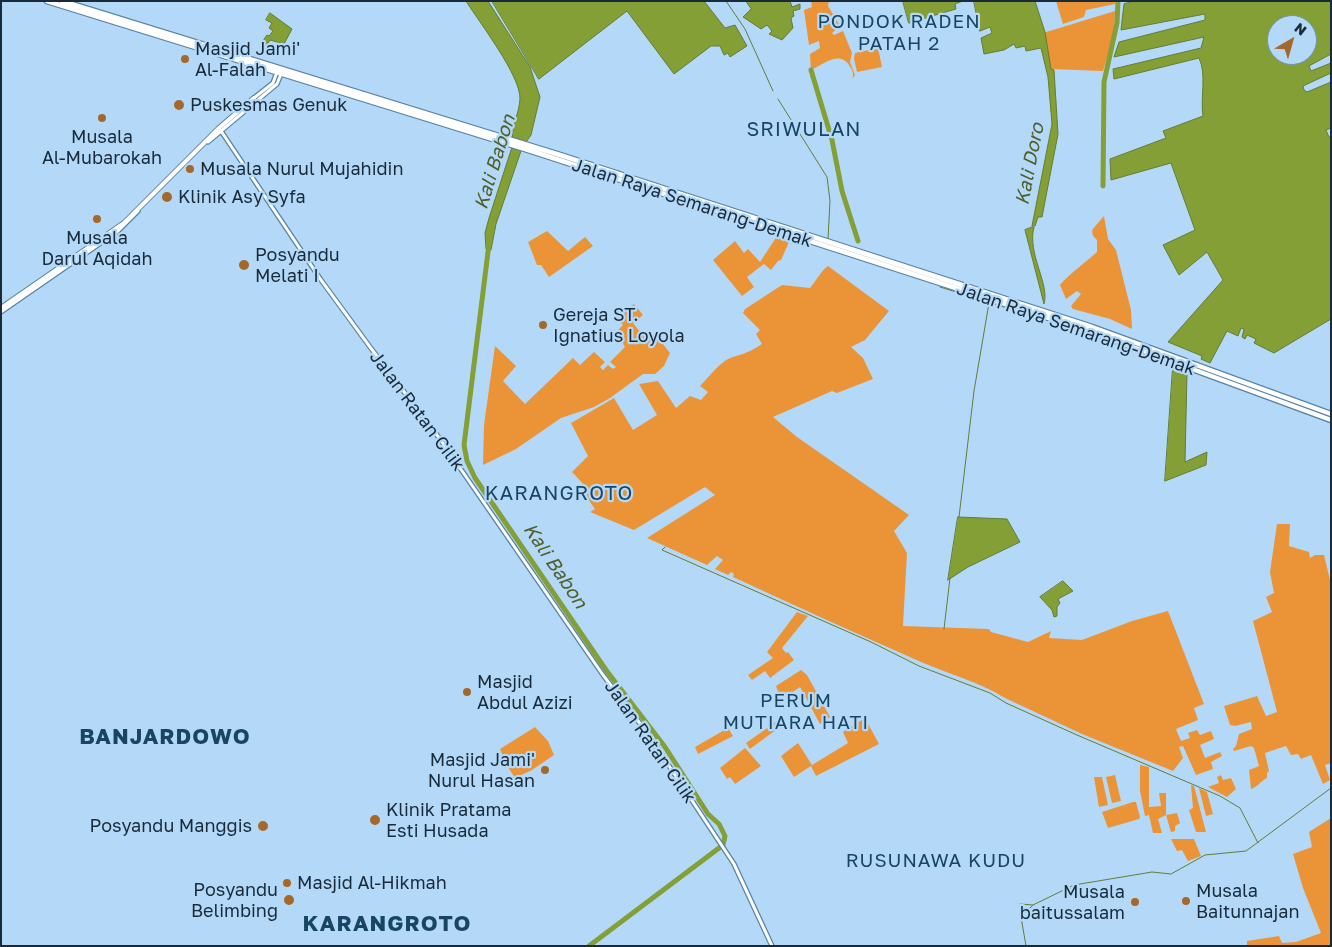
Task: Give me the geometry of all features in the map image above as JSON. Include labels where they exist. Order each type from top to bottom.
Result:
[{"type":"highway","name":"Jalan Raya Semarang-Demak","points":[[47,1],[280,70],[877,260],[1037,312],[1330,417]]},
{"type":"highway","points":[[62,1],[280,70]]},
{"type":"main road","points":[[1,310],[124,222],[254,98]]},
{"type":"street","points":[[220,129],[276,81],[280,70]]},
{"type":"street","points":[[254,98],[276,81]]},
{"type":"street","name":"Jalan Ratan Cilik","points":[[220,129],[321,280],[440,438],[603,675],[648,734],[744,882],[772,946]]},
{"type":"shaded area","points":[[466,1],[488,1],[530,67],[540,97],[531,135],[522,148],[496,224],[491,250],[486,249],[485,233],[513,144],[512,138],[520,99],[514,77],[507,63]]},
{"type":"shaded area","points":[[492,1],[704,1],[725,28],[735,25],[747,46],[730,57],[728,53],[724,55],[720,46],[711,46],[674,74],[627,11],[539,79]]},
{"type":"shaded area","points":[[746,1],[790,1],[792,7],[800,4],[800,9],[793,11],[794,16],[791,18],[793,28],[782,40],[769,34],[772,31],[767,25],[761,29],[743,17],[751,9]]},
{"type":"shaded area","points":[[811,1],[829,1],[828,6],[840,26],[832,33],[834,35],[843,31],[852,53],[850,62],[855,75],[852,79],[853,74],[847,62],[838,58],[827,61],[811,70],[810,54],[820,48],[819,41],[809,45],[804,10],[812,7]]},
{"type":"shaded area","points":[[903,1],[963,1],[955,4],[956,9],[909,23]]},
{"type":"shaded area","points":[[974,1],[1035,1],[1045,32],[1051,69],[1054,70],[1058,134],[1042,217],[1038,217],[1035,226],[1032,226],[1052,124],[1048,77],[1041,48],[1026,51],[1025,46],[1016,48],[1014,44],[1004,50],[984,54],[981,38],[992,33],[990,27],[980,31]]},
{"type":"shaded area","points":[[1056,1],[1115,1],[1115,4],[1086,10],[1084,17],[1063,24]]},
{"type":"shaded area","points":[[1135,1],[1331,1],[1331,54],[1317,62],[1317,15],[1267,15],[1267,65],[1311,65],[1309,66],[1311,71],[1331,63],[1331,73],[1303,86],[1307,92],[1331,82],[1331,128],[1326,130],[1329,137],[1331,137],[1331,319],[1274,353],[1254,343],[1256,339],[1247,335],[1245,339],[1242,337],[1244,329],[1241,328],[1238,336],[1227,331],[1210,363],[1201,359],[1202,356],[1168,342],[1223,280],[1207,252],[1179,275],[1163,245],[1195,230],[1171,163],[1111,180],[1110,159],[1166,138],[1163,131],[1203,116],[1203,72],[1199,58],[1114,79],[1113,69],[1201,48],[1204,37],[1114,57],[1119,42],[1205,20],[1205,14],[1121,30],[1124,4]]},
{"type":"shaded area","points":[[1115,11],[1114,34],[1103,71],[1051,69],[1043,33]]},
{"type":"shaded area","points":[[270,13],[292,29],[284,44],[270,40],[266,46],[262,42],[273,31],[269,28],[272,23],[266,20]]},
{"type":"shaded area","points":[[878,48],[882,67],[857,72],[854,59],[855,53]]},
{"type":"shaded area","points":[[1104,216],[1108,239],[1116,250],[1131,310],[1132,329],[1110,319],[1073,309],[1071,306],[1081,294],[1077,291],[1066,299],[1060,285],[1097,252],[1097,240],[1093,236],[1092,230]]},
{"type":"shaded area","points":[[1034,227],[1033,248],[1044,287],[1044,304],[1025,230]]},
{"type":"shaded area","points":[[547,231],[568,251],[585,237],[593,246],[549,277],[541,265],[537,265],[528,242]]},
{"type":"shaded area","points":[[777,236],[789,242],[781,260],[771,270],[764,264],[747,277],[754,287],[742,296],[713,260],[735,241],[744,253],[748,249],[760,262]]},
{"type":"shaded area","points":[[828,266],[889,311],[865,340],[851,347],[863,358],[873,379],[837,393],[832,391],[773,417],[797,437],[909,515],[894,531],[907,553],[903,626],[989,629],[991,632],[1028,642],[1051,631],[1049,638],[1082,640],[1132,621],[1168,611],[1204,704],[1194,708],[1198,720],[1176,729],[1181,741],[1190,738],[1188,733],[1197,730],[1200,735],[1211,731],[1214,739],[1200,745],[1205,758],[1220,752],[1222,756],[1211,762],[1213,769],[1196,775],[1183,746],[1179,747],[1183,758],[1173,771],[1082,734],[985,687],[921,662],[756,588],[733,577],[734,574],[731,572],[728,575],[715,569],[723,560],[717,556],[707,565],[647,538],[715,495],[705,487],[634,530],[590,512],[595,509],[583,492],[587,488],[572,472],[588,456],[571,423],[614,398],[633,430],[657,415],[639,384],[658,381],[676,408],[690,396],[701,400],[708,392],[700,386],[718,367],[726,360],[762,344],[756,334],[760,330],[743,313],[745,309],[782,285],[810,288]]},
{"type":"shaded area","points":[[634,304],[643,315],[633,323],[645,338],[655,334],[670,353],[664,366],[655,374],[643,374],[594,407],[561,418],[516,449],[483,465],[484,425],[495,346],[516,366],[503,381],[525,404],[573,358],[580,365],[594,352],[605,362],[600,367],[603,370],[608,365],[613,369],[616,367],[610,362],[625,347],[616,332],[623,325],[616,316]]},
{"type":"shaded area","points":[[1173,367],[1187,374],[1185,462],[1207,452],[1206,465],[1165,481]]},
{"type":"shaded area","points":[[958,517],[1007,519],[1020,542],[968,567],[948,580]]},
{"type":"shaded area","points":[[1277,524],[1290,524],[1289,546],[1309,552],[1310,558],[1315,555],[1324,555],[1331,584],[1331,763],[1325,765],[1330,780],[1323,784],[1311,755],[1301,759],[1298,754],[1291,755],[1286,746],[1265,753],[1269,771],[1267,778],[1251,789],[1249,770],[1259,766],[1254,748],[1251,746],[1234,751],[1233,749],[1236,746],[1239,734],[1252,729],[1251,722],[1235,726],[1230,725],[1224,706],[1257,696],[1266,716],[1277,712],[1253,621],[1272,612],[1266,597],[1274,593],[1270,572]]},
{"type":"shaded area","points":[[1063,581],[1073,591],[1058,599],[1060,603],[1057,607],[1057,616],[1054,617],[1052,610],[1040,597]]},
{"type":"shaded area","points":[[797,612],[808,616],[782,648],[794,660],[770,678],[765,671],[752,680],[748,675],[773,658],[767,652]]},
{"type":"shaded area","points":[[801,670],[807,675],[830,717],[820,724],[800,687],[781,700],[776,686]]},
{"type":"shaded area","points":[[865,718],[879,744],[816,776],[811,766],[794,777],[781,756],[798,743],[812,765],[848,743],[843,732]]},
{"type":"shaded area","points":[[780,719],[784,724],[750,749],[746,743]]},
{"type":"shaded area","points":[[535,727],[548,741],[554,755],[532,770],[515,778],[506,764],[500,749]]},
{"type":"shaded area","points":[[728,728],[733,736],[698,754],[695,747]]},
{"type":"shaded area","points":[[745,748],[761,766],[735,784],[730,777],[727,779],[720,768]]},
{"type":"shaded area","points":[[1140,765],[1149,767],[1149,807],[1161,806],[1159,793],[1166,793],[1166,815],[1158,819],[1162,833],[1153,833],[1149,815],[1145,816],[1140,791]]},
{"type":"shaded area","points":[[1115,775],[1121,801],[1112,803],[1106,777]]},
{"type":"shaded area","points":[[1221,775],[1223,780],[1231,778],[1236,789],[1227,797],[1208,787],[1219,783],[1217,777]]},
{"type":"shaded area","points":[[1094,777],[1102,777],[1108,805],[1099,807]]},
{"type":"shaded area","points":[[1191,785],[1194,786],[1206,832],[1196,832],[1189,810],[1193,808]]},
{"type":"shaded area","points":[[1199,788],[1207,792],[1213,814],[1206,816]]},
{"type":"shaded area","points":[[1136,802],[1139,819],[1108,828],[1102,812]]},
{"type":"shaded area","points":[[1177,813],[1180,823],[1175,826],[1175,831],[1171,832],[1166,815]]},
{"type":"shaded area","points":[[1331,818],[1331,946],[1247,946],[1247,941],[1279,936],[1282,943],[1296,942],[1321,933],[1303,888],[1293,854],[1312,847],[1309,832]]},
{"type":"shaded area","points":[[1171,839],[1194,839],[1201,856],[1188,861],[1182,850],[1177,851]]},
{"type":"waterway","points":[[726,1],[745,29],[773,91]]},
{"type":"waterway","points":[[1103,186],[1104,82],[1117,23],[1118,1]]},
{"type":"waterway","points":[[811,70],[832,140],[842,191],[858,241]]},
{"type":"waterway","points":[[778,99],[827,177],[830,201],[828,239]]},
{"type":"waterway","name":"Kali Babon","points":[[489,244],[464,445],[467,461],[475,478],[606,670],[665,747],[708,814],[719,824],[725,836],[723,845],[589,946]]},
{"type":"waterway","points":[[940,287],[1097,336]]},
{"type":"waterway","points":[[959,517],[974,391],[989,303]]},
{"type":"waterway","points":[[1136,350],[1331,423]]},
{"type":"waterway","points":[[665,547],[662,550],[871,642],[919,666],[990,693],[1006,703],[1077,735],[1220,796],[1240,808],[1258,843]]},
{"type":"waterway","points":[[944,629],[950,578]]},
{"type":"waterway","points":[[1020,904],[1033,905],[1074,885],[1152,872],[1171,874],[1205,855],[1246,851],[1331,788]]},
{"type":"waterway","points":[[1026,946],[1021,917],[1033,905]]},
{"type":"place","name":"Masjid Jami' Al-Falah","points":[[185,59]]},
{"type":"place","name":"Puskesmas Genuk","points":[[179,105]]},
{"type":"place","name":"Musala Al-Mubarokah","points":[[102,118]]},
{"type":"place","name":"Musala Nurul Mujahidin","points":[[190,169]]},
{"type":"place","name":"Klinik Asy Syfa","points":[[167,197]]},
{"type":"place","name":"Musala Darul Aqidah","points":[[97,219]]},
{"type":"place","name":"Posyandu Melati I","points":[[244,265]]},
{"type":"place","name":"Gereja ST. Ignatius Loyola","points":[[543,325]]},
{"type":"place","name":"Masjid Abdul Azizi","points":[[467,692]]},
{"type":"place","name":"Masjid Jami' Nurul Hasan","points":[[545,770]]},
{"type":"place","name":"Klinik Pratama Esti Husada","points":[[375,820]]},
{"type":"place","name":"Posyandu Manggis","points":[[263,826]]},
{"type":"place","name":"Masjid Al-Hikmah","points":[[287,883]]},
{"type":"place","name":"Posyandu Belimbing","points":[[289,900]]},
{"type":"place","name":"Musala Baitunnajan","points":[[1186,901]]},
{"type":"place","name":"Musala baitussalam","points":[[1135,902]]},
{"type":"district","name":"PONDOK RADEN PATAH 2","points":[[899,33]]},
{"type":"district","name":"SRIWULAN","points":[[804,130]]},
{"type":"district","name":"KARANGROTO","points":[[559,494]]},
{"type":"district","name":"PERUM MUTIARA HATI","points":[[796,712]]},
{"type":"district","name":"BANJARDOWO","points":[[165,737]]},
{"type":"district","name":"RUSUNAWA KUDU","points":[[936,861]]},
{"type":"district","name":"KARANGROTO","points":[[387,924]]},
{"type":"water label","name":"Kali Doro","points":[[1030,164]]}]
